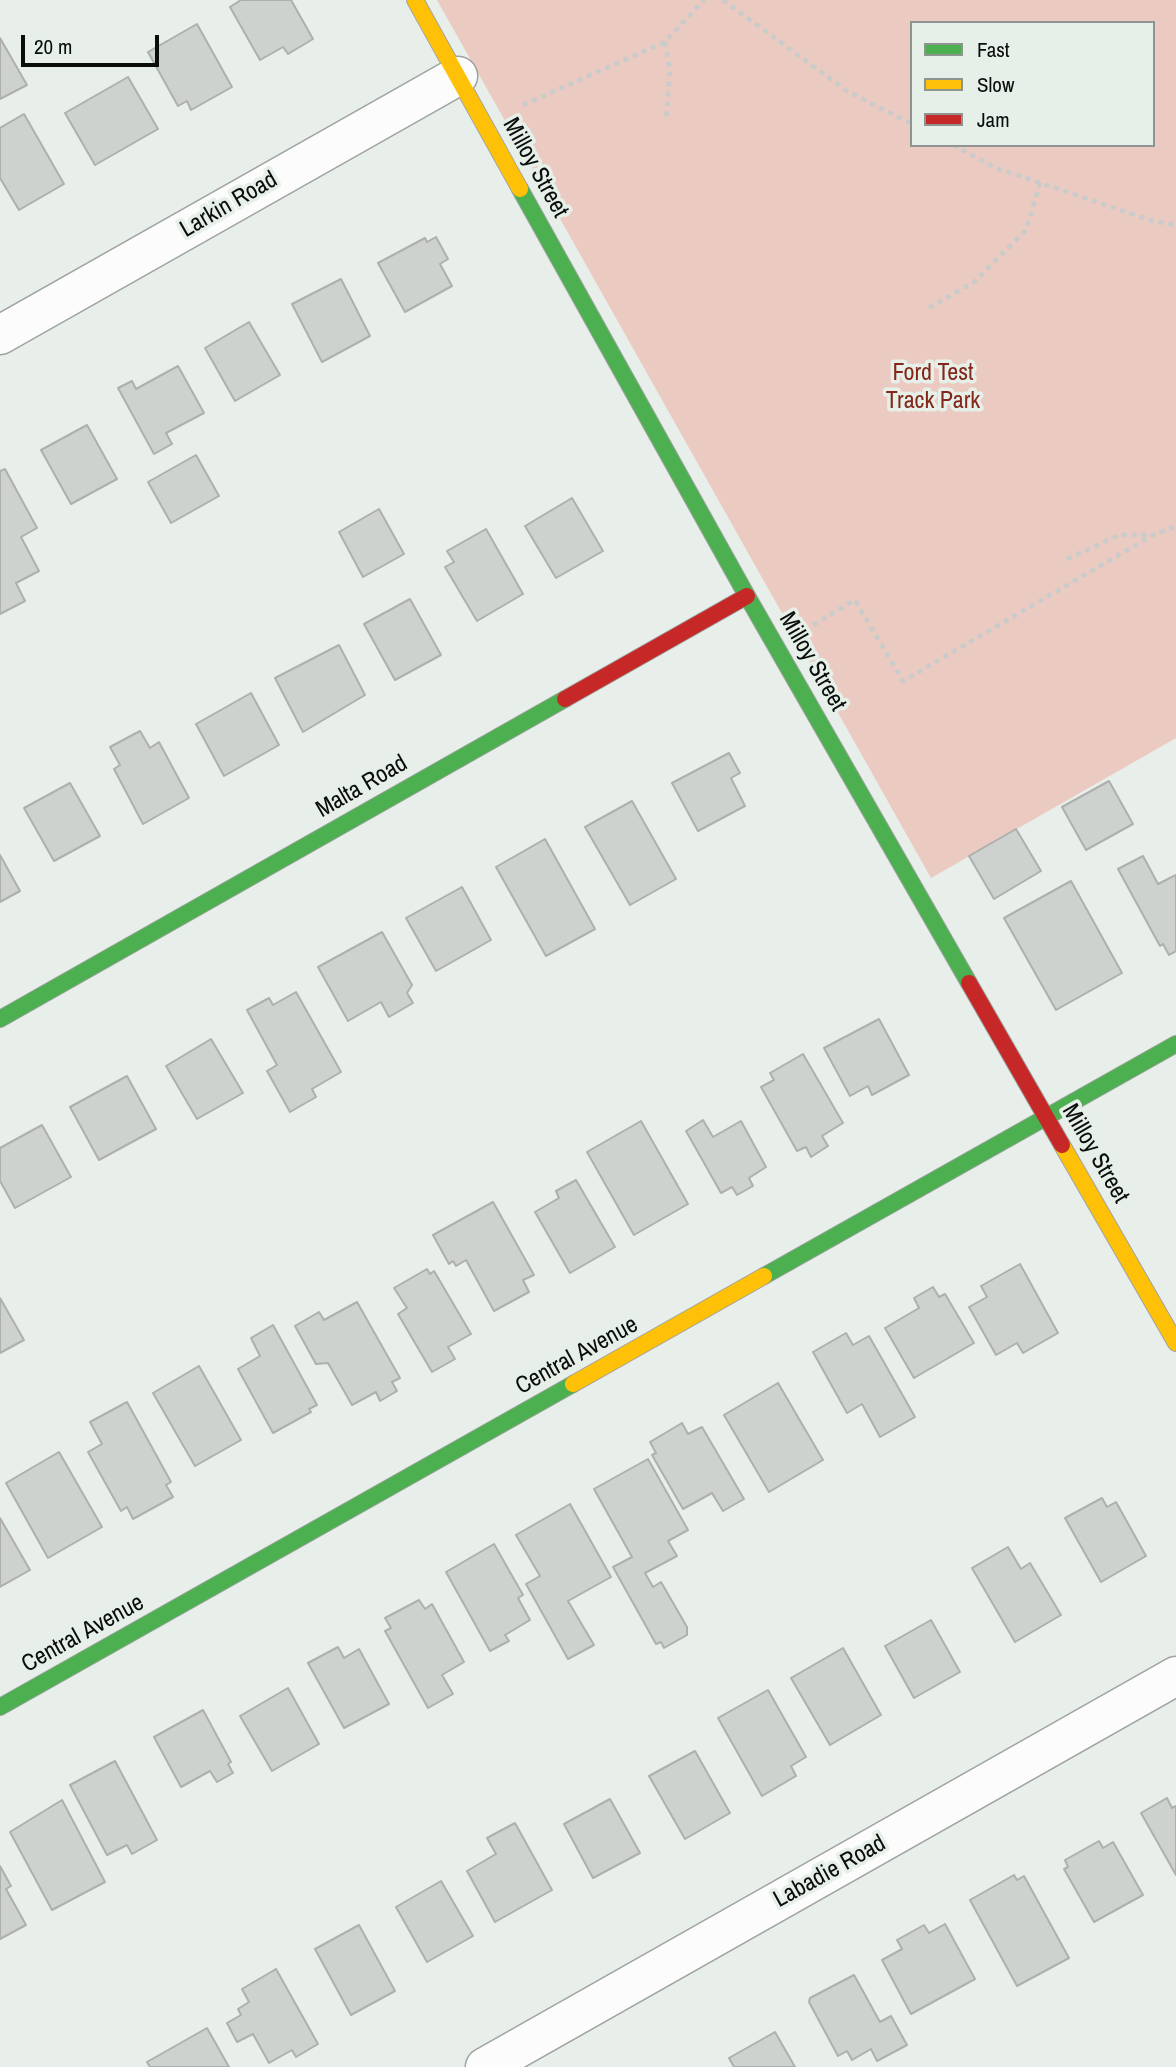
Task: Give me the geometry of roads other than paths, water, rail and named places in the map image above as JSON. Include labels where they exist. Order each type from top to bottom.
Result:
[{"type":"street","name":"Milloy Street","points":[[415,0],[747,596],[1176,1343]]},
{"type":"street","name":"Larkin Road","points":[[0,335],[458,76]]},
{"type":"street","name":"Malta Road","points":[[0,1019],[747,596]]},
{"type":"street","name":"Central Avenue","points":[[0,1707],[1176,1044]]},
{"type":"street","name":"Labadie Road","points":[[485,2067],[1176,1676]]},
{"type":"park label","name":"Ford Test Track Park","points":[[933,388]]}]
